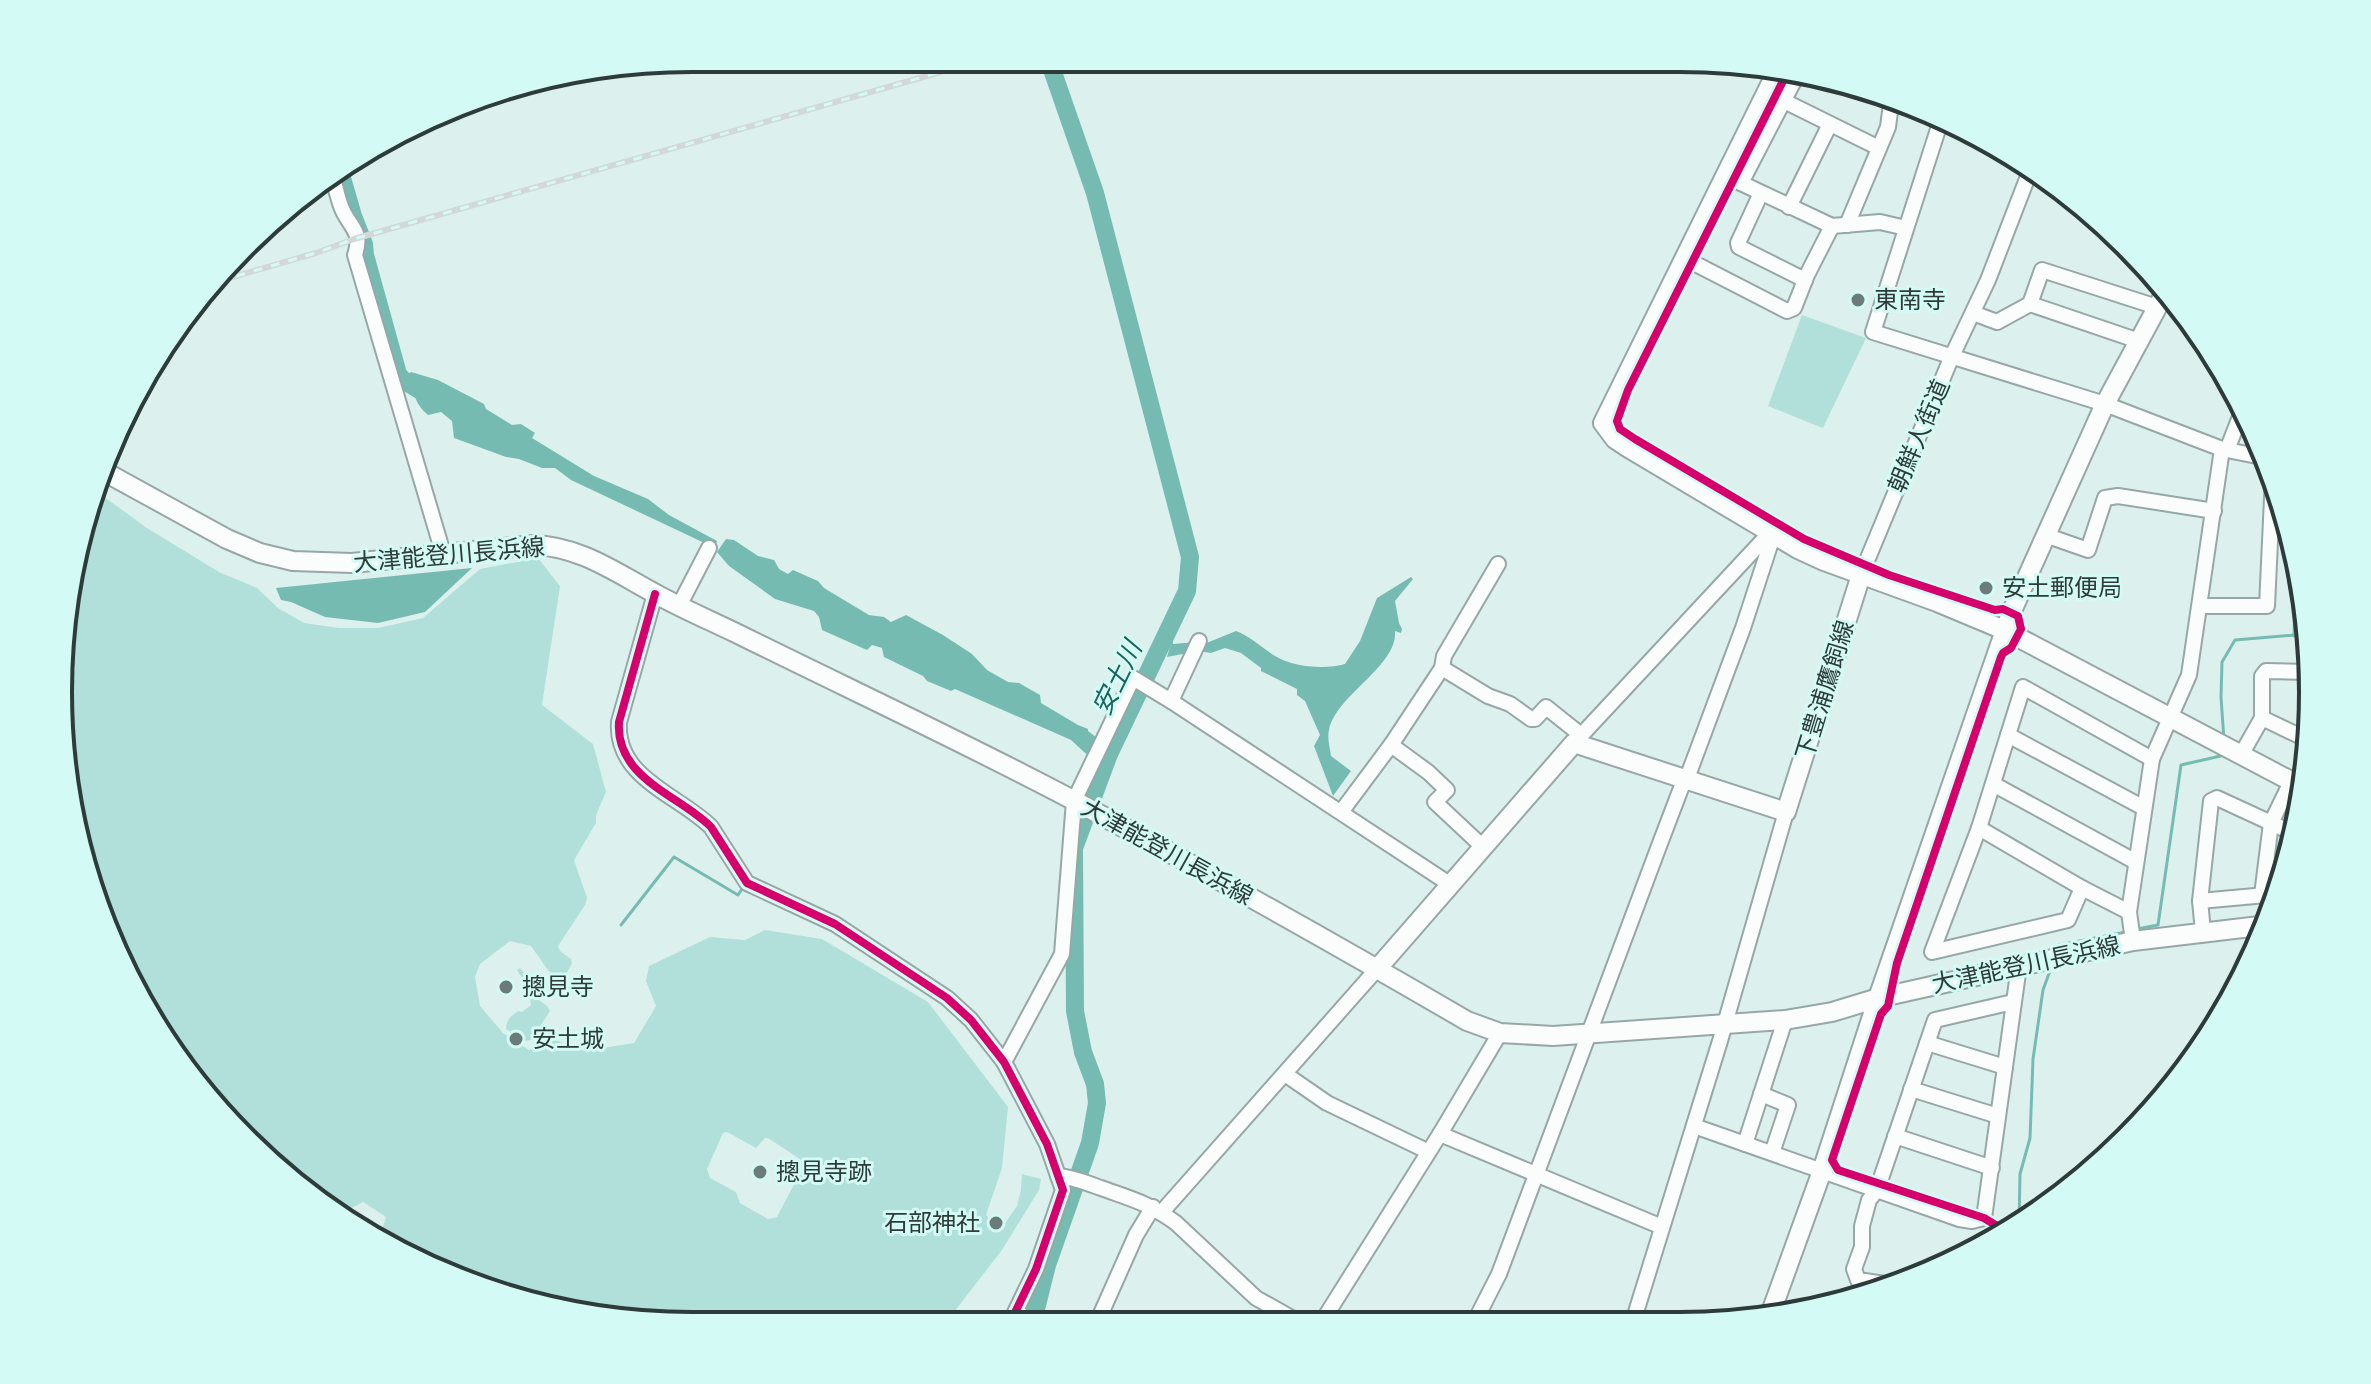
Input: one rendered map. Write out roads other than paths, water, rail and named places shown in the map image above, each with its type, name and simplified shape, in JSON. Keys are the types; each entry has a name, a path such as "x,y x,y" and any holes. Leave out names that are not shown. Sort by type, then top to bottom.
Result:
{"main road":[{"path":"1773,79 1744,140 1733,179 1684,258 1603,423 1615,439 1627,447 1798,549 2004,630 2292,783"},
{"path":"1774,1305 1822,1171 2004,630 2105,404 2160,301"},
{"name":"大津能登川長浜線","path":"111,476 227,539 276,558 310,563 342,563 533,545 561,547 591,558 655,594 1084,806 1467,1021 1500,1033 1553,1036 1785,1020 1832,1012 1878,998 2133,941 2253,926"},
{"name":"下豊浦鷹飼線","path":"1786,812 1861,575"},
{"path":"1377,969 1578,739 1686,781 1786,812"}],"street":[{"path":"1793,83 1733,179 1832,226 1880,222 1906,228"},
{"path":"1784,101 1879,148"},
{"path":"1847,225 1888,127 1890,110"},
{"path":"1789,207 1830,124"},
{"path":"1938,129 1873,332 1952,356 1988,280 2027,179"},
{"path":"335,185 344,213 354,226 359,244 355,255 443,553"},
{"path":"1761,193 1738,243 1739,247 1805,280"},
{"path":"1684,258 1787,311 1794,308 1832,226"},
{"path":"1973,313 1997,322 2030,304 2042,270 2157,298"},
{"path":"2030,304 2139,341"},
{"name":"朝鮮人街道","path":"1861,575 1952,356 2105,404 2224,449 2252,455"},
{"path":"2133,941 2129,912 2152,759 2189,675 2224,449 2237,422"},
{"path":"2045,535 2088,550 2105,498 2118,496 2214,511"},
{"path":"2201,606 2267,606 2271,511"},
{"path":"1442,668 1488,696 1510,704 1531,719 1535,719 1546,707 1578,739 1766,537 1774,533"},
{"path":"1480,1312 1499,1274 1686,781 1743,628 1774,533"},
{"path":"679,606 709,548"},
{"path":"1341,812 1391,745 1442,668 1444,656 1498,564"},
{"path":"655,594 619,722 622,746 650,783 711,827 747,883 835,924 947,998 971,1020 1004,1062 1062,1176 1063,1190 1025,1312"},
{"path":"1171,701 1196,647"},
{"path":"2241,755 2262,718 2262,676 2266,671 2299,672"},
{"path":"1004,1062 1062,954 1090,767 1133,678 1451,885"},
{"path":"2082,888 2068,920 1932,952 1979,828 2023,687 2152,759"},
{"path":"2262,718 2298,735"},
{"path":"2008,735 2144,808"},
{"path":"1391,745 1447,790 1435,802 1484,848"},
{"path":"1993,784 2136,862"},
{"path":"2270,877 2271,823 2290,795"},
{"path":"2203,931 2200,901 2211,801 2217,798 2283,829"},
{"path":"1636,1312 1725,1024 1786,812"},
{"path":"1979,828 2129,912"},
{"path":"2200,901 2265,895"},
{"path":"1694,1126 1959,1219 1972,1221 1984,1218 2019,966"},
{"path":"1102,1312 1136,1235 1377,969"},
{"path":"1869,1282 1858,1280 1854,1269 1862,1247 1862,1226 1935,1020 2013,1002"},
{"path":"1745,1144 1785,1020"},
{"path":"1328,1312 1500,1033"},
{"path":"1927,1043 2005,1067"},
{"path":"1285,1074 1327,1103 1427,1151"},
{"path":"1911,1089 1998,1116"},
{"path":"1761,1094 1788,1105 1772,1153"},
{"path":"1440,1134 1662,1227"},
{"path":"1895,1136 1992,1168"},
{"path":"1062,1176 1142,1202 1157,1210 1176,1223 1256,1298 1281,1312"}],"waterway":[{"name":"安土川","path":"1035,1312 1047,1265 1090,1143 1097,1103 1095,1084 1083,1052 1075,1011 1074,848 1109,754 1187,591 1190,557 1095,193 1053,72"},
{"path":"343,180 364,244 398,374 431,397"},
{"path":"2294,616 2294,636"},
{"path":"2224,740 2222,662 2235,640 2296,635"},
{"path":"2137,929 2158,925 2181,765 2225,755"},
{"path":"621,925 674,857 738,895 744,886"},
{"path":"2058,949 2059,945 2126,932"},
{"path":"2019,1210 2020,1174 2030,1138 2033,1059 2043,990 2051,968"}],"railway":[{"path":"231,277 354,239 941,72"}],"place":[{"name":"東南寺","path":"1858,300"},
{"name":"安土郵便局","path":"1986,588"},
{"name":"摠見寺","path":"506,987"},
{"name":"安土城","path":"516,1039"},
{"name":"摠見寺跡","path":"760,1172"},
{"name":"石部神社","path":"996,1223"}]}
